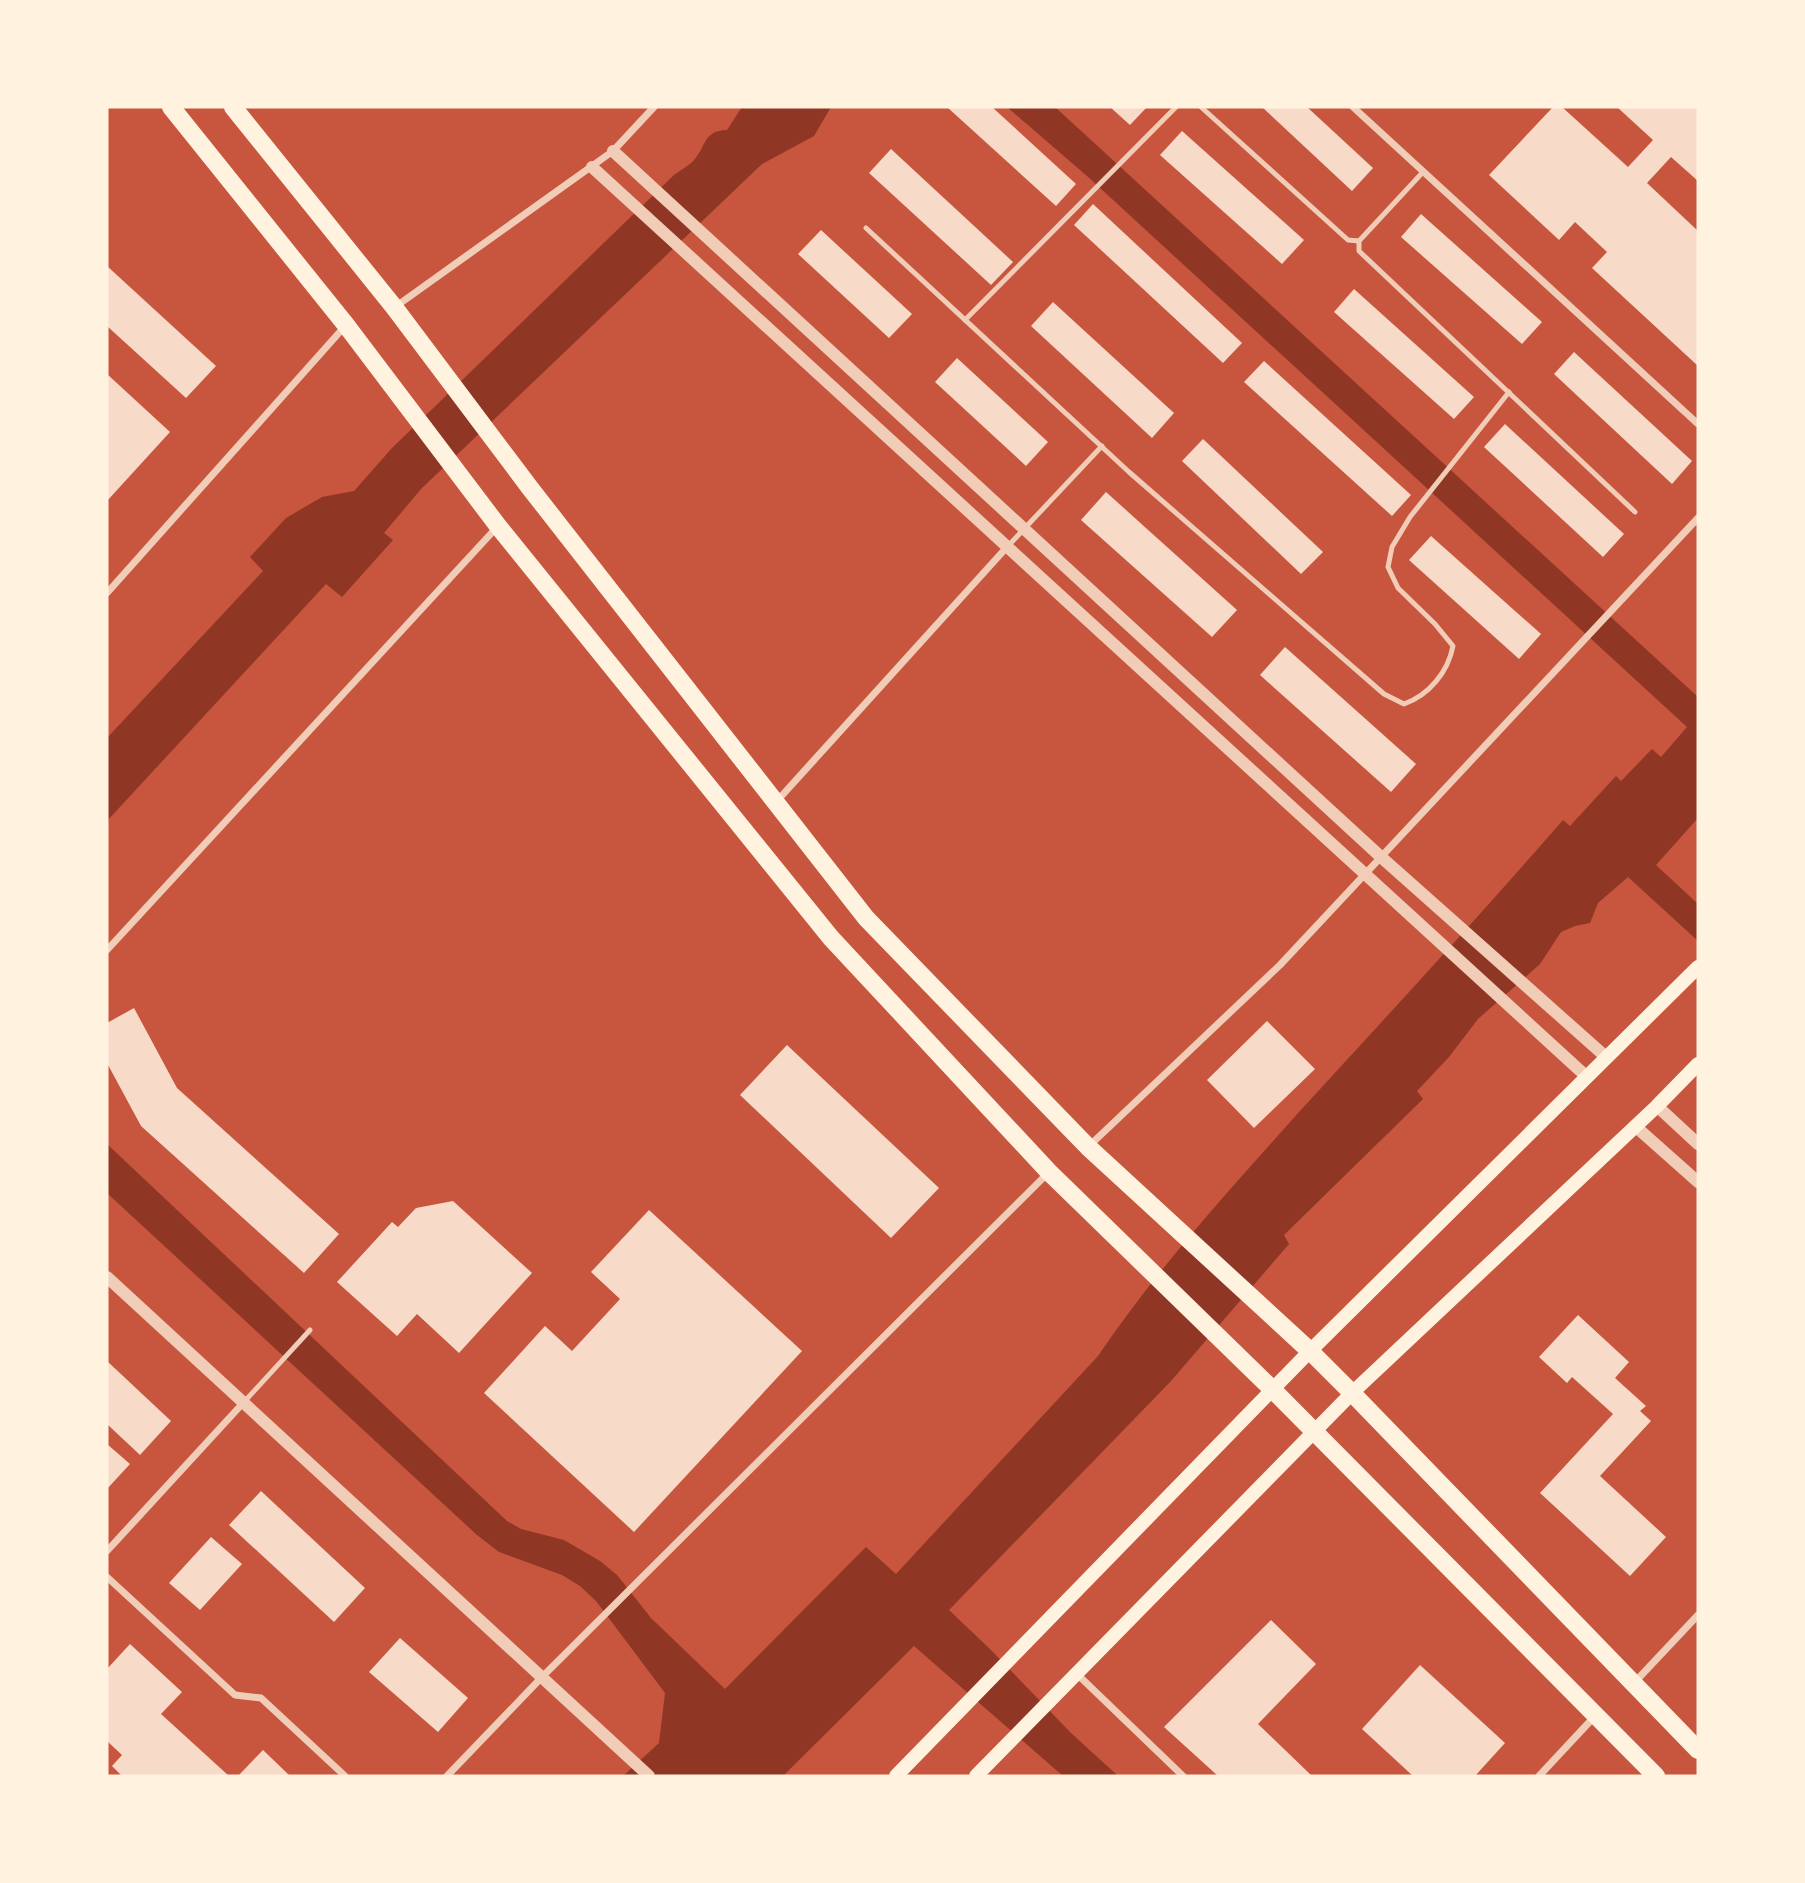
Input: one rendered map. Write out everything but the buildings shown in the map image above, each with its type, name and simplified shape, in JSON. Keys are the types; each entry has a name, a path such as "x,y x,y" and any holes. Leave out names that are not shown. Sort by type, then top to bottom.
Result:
{"main road":[{"path":"171,107 346,325 498,526 831,938 1049,1172 1272,1389 1313,1434 1656,1776"},
{"path":"233,107 394,307 530,488 866,918 1088,1147 1310,1351 1698,1750"},
{"path":"897,1776 1272,1389 1698,967"},
{"path":"976,1776 1352,1393 1636,1126 1698,1064"}],"street":[{"path":"394,307 613,151 654,107"},
{"path":"1353,107 1698,424"},
{"path":"613,151 1381,857 1606,1058"},
{"path":"592,167 1587,1077"},
{"path":"107,593 346,325"},
{"path":"1088,1147 1280,965 1698,518"},
{"path":"107,950 498,526"},
{"path":"777,802 1007,547"},
{"path":"1657,1106 1698,1144"},
{"path":"1636,1126 1698,1182"},
{"path":"447,1776 542,1677 1049,1172"},
{"path":"107,1278 649,1776"},
{"path":"107,1551 244,1402"},
{"path":"107,1577 235,1695 261,1698 345,1776"},
{"path":"1634,1684 1698,1615"},
{"path":"1077,1674 1183,1776"},
{"path":"1539,1776 1595,1715"}],"lane":[{"path":"965,320 1176,107"},
{"path":"1201,107 1348,240 1359,241"},
{"path":"1423,172 1359,241 1359,251 1635,512"},
{"path":"866,229 1102,446 1384,694 1404,704 1416,700 1438,680 1450,660 1453,646 1398,588 1388,567 1392,547 1410,517 1509,392"},
{"path":"1007,547 1102,446"},
{"path":"244,1402 310,1330"}],"shaded area":[{"path":"742,107 831,107 814,136 762,164 421,489 384,533 393,540 342,597 326,584 107,821 107,738 263,571 250,557 286,518 322,497 354,491 392,448 674,175 692,162 709,136 727,130"},
{"path":"1007,107 1055,107 1698,697 1698,818 1656,865 1698,904 1698,941 1628,877 1598,903 1590,923 1561,932 1540,964 1478,1019 1449,1057 1417,1091 1423,1099 1284,1235 1289,1244 1171,1381 949,1610 1071,1733 1118,1776 1063,1776 914,1646 783,1776 623,1776 659,1743 665,1693 596,1601 580,1586 562,1575 499,1552 477,1535 107,1193 107,1144 507,1521 521,1529 564,1540 600,1561 617,1575 651,1618 725,1689 866,1547 896,1574 1098,1356 1144,1292 1220,1200 1563,820 1570,826 1616,776 1621,781 1652,749 1661,757 1687,727 1087,176"}]}
